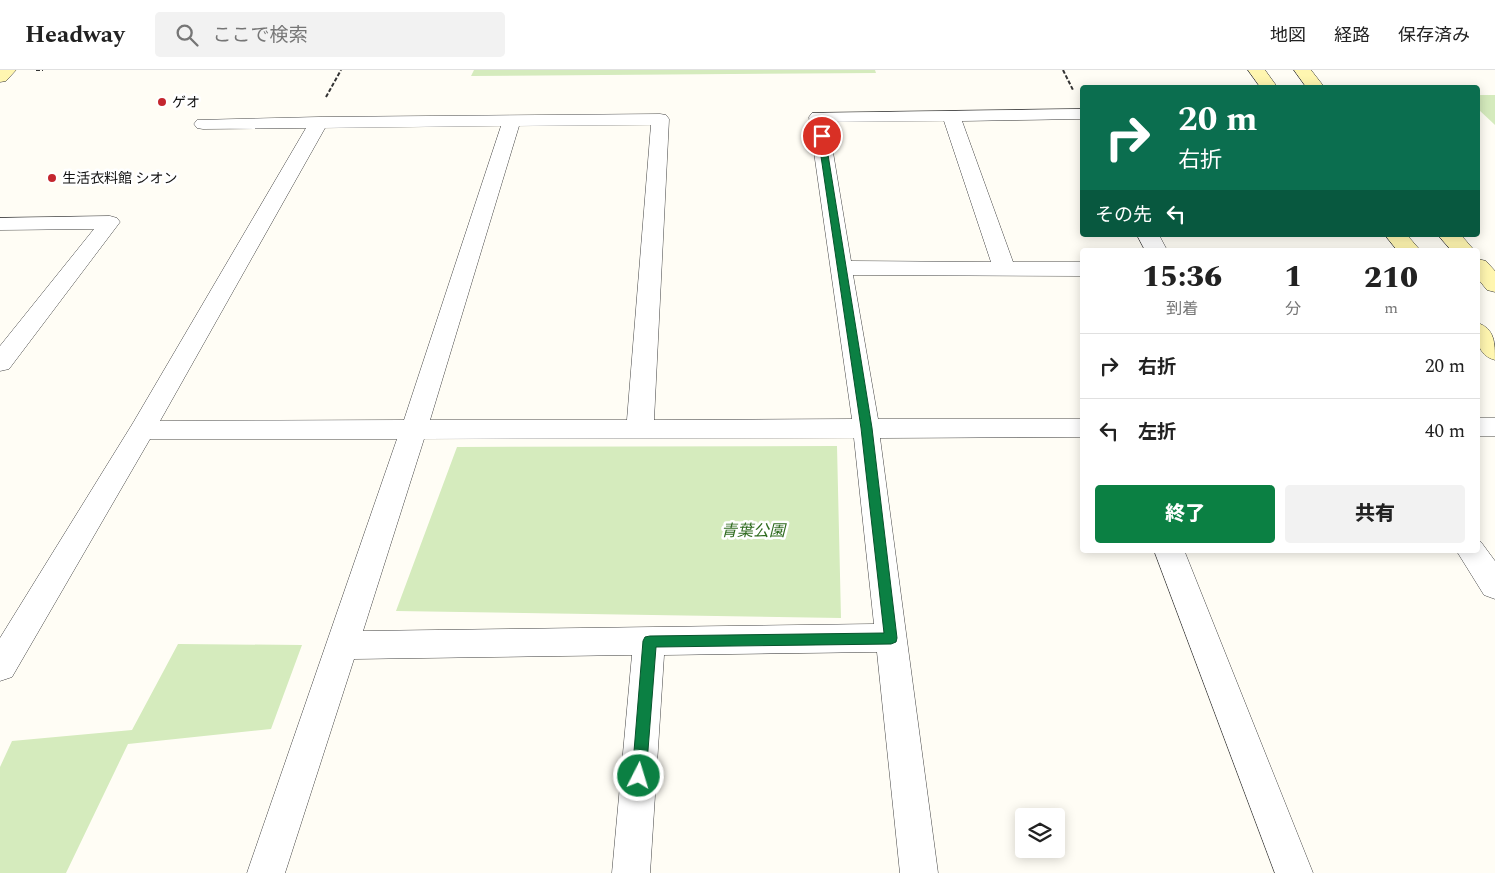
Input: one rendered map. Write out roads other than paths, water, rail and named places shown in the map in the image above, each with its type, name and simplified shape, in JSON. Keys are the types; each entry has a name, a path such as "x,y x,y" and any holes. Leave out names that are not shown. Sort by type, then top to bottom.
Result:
{"street":[{"path":"0,77 8,70"},
{"path":"1256,70 1268,85"},
{"path":"1302,70 1314,85"},
{"path":"919,873 866,428 843,268 818,117 1080,114"},
{"path":"951,116 1004,268"},
{"path":"204,124 660,119 640,428"},
{"path":"266,873 414,429 512,120"},
{"path":"0,667 142,430 319,122"},
{"path":"0,224 110,222 0,363"},
{"path":"1398,237 1406,248"},
{"path":"1451,237 1461,248"},
{"path":"843,268 1080,269"},
{"path":"1480,270 1495,286"},
{"path":"1480,333 1495,352"},
{"path":"1480,427 1495,427"},
{"path":"142,430 1080,428"},
{"path":"1170,553 1294,873"},
{"path":"1473,553 1495,586"},
{"path":"342,645 891,638"},
{"path":"631,873 650,641"}],"place":[{"name":"ゲオ","path":"162,102"},
{"name":"生活衣料館 シオン","path":"52,178"}],"park label":[{"name":"青葉公園","path":"753,531"}]}
